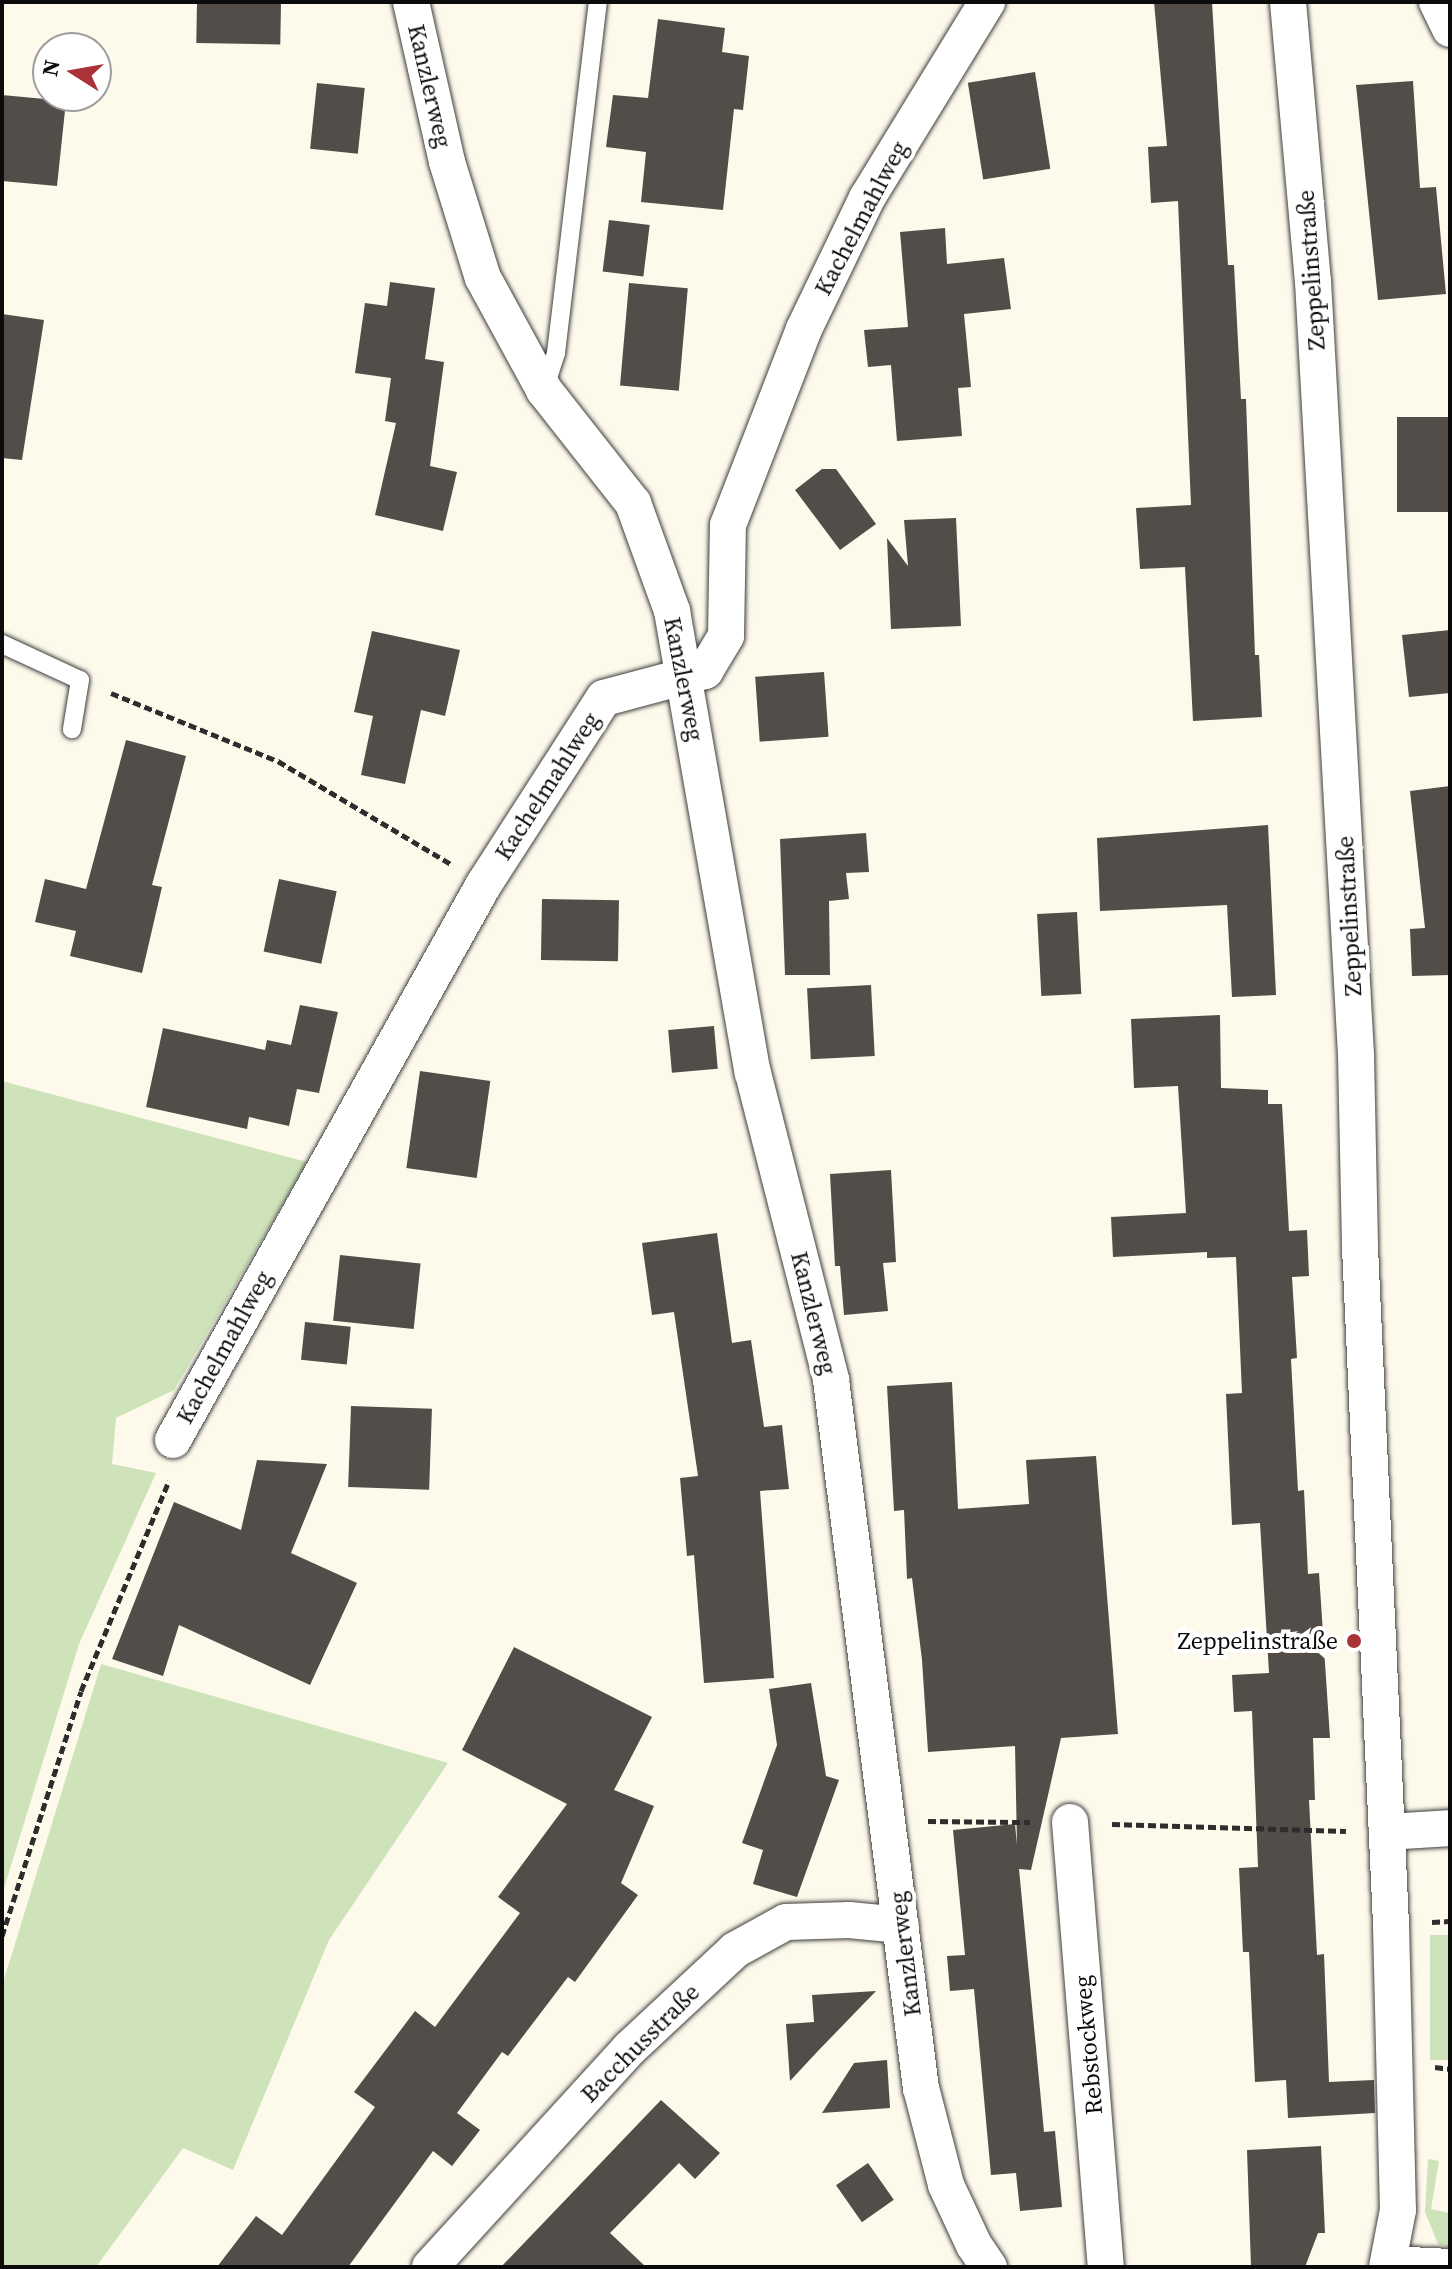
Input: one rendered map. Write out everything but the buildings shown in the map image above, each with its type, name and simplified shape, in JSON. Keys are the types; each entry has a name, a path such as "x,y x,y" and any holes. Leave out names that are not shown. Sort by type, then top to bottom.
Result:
{"street":[{"name":"Kanzlerweg","path":"411,2 447,162 483,278 544,390 633,503 672,611 753,1073 831,1380 921,2088 946,2185 974,2245 989,2267"},
{"name":"Kachelmahlweg","path":"173,1440 484,884 604,698 705,671 726,636 728,525 804,329 867,198 987,2"},
{"name":"Zeppelinstraße","path":"1288,2 1313,281 1343,791 1387,1832 1398,2210 1388,2266 1450,2267"},
{"path":"1437,2 1450,29"},
{"name":"Rebstockweg","path":"1070,1822 1106,2267"},
{"path":"1387,1832 1450,1828"},
{"name":"Bacchusstraße","path":"430,2267 629,2049 735,1950 786,1922 849,1920 901,1925"}],"lane":[{"path":"544,390 556,353 598,2"},
{"path":"2,644 80,680 72,729"}],"path":[{"path":"80,680 278,761 484,884"},
{"path":"2,1936 81,1691 170,1476 173,1440"},
{"path":"889,1821 1070,1822 1387,1832"}],"green space":[{"path":"2,1081 307,1162 174,1390 116,1418 112,1464 156,1473 79,1644 2,1895"},
{"path":"101,1664 448,1763 329,1940 233,2170 183,2148 96,2267 2,2267 2,1986"},
{"path":"1430,1935 1450,1935 1450,2060 1430,2060"},
{"path":"1428,2159 1439,2161 1431,2209 1450,2213 1450,2248 1438,2244 1425,2212"}],"place":[{"name":"Zeppelinstraße","path":"1354,1641"}]}
